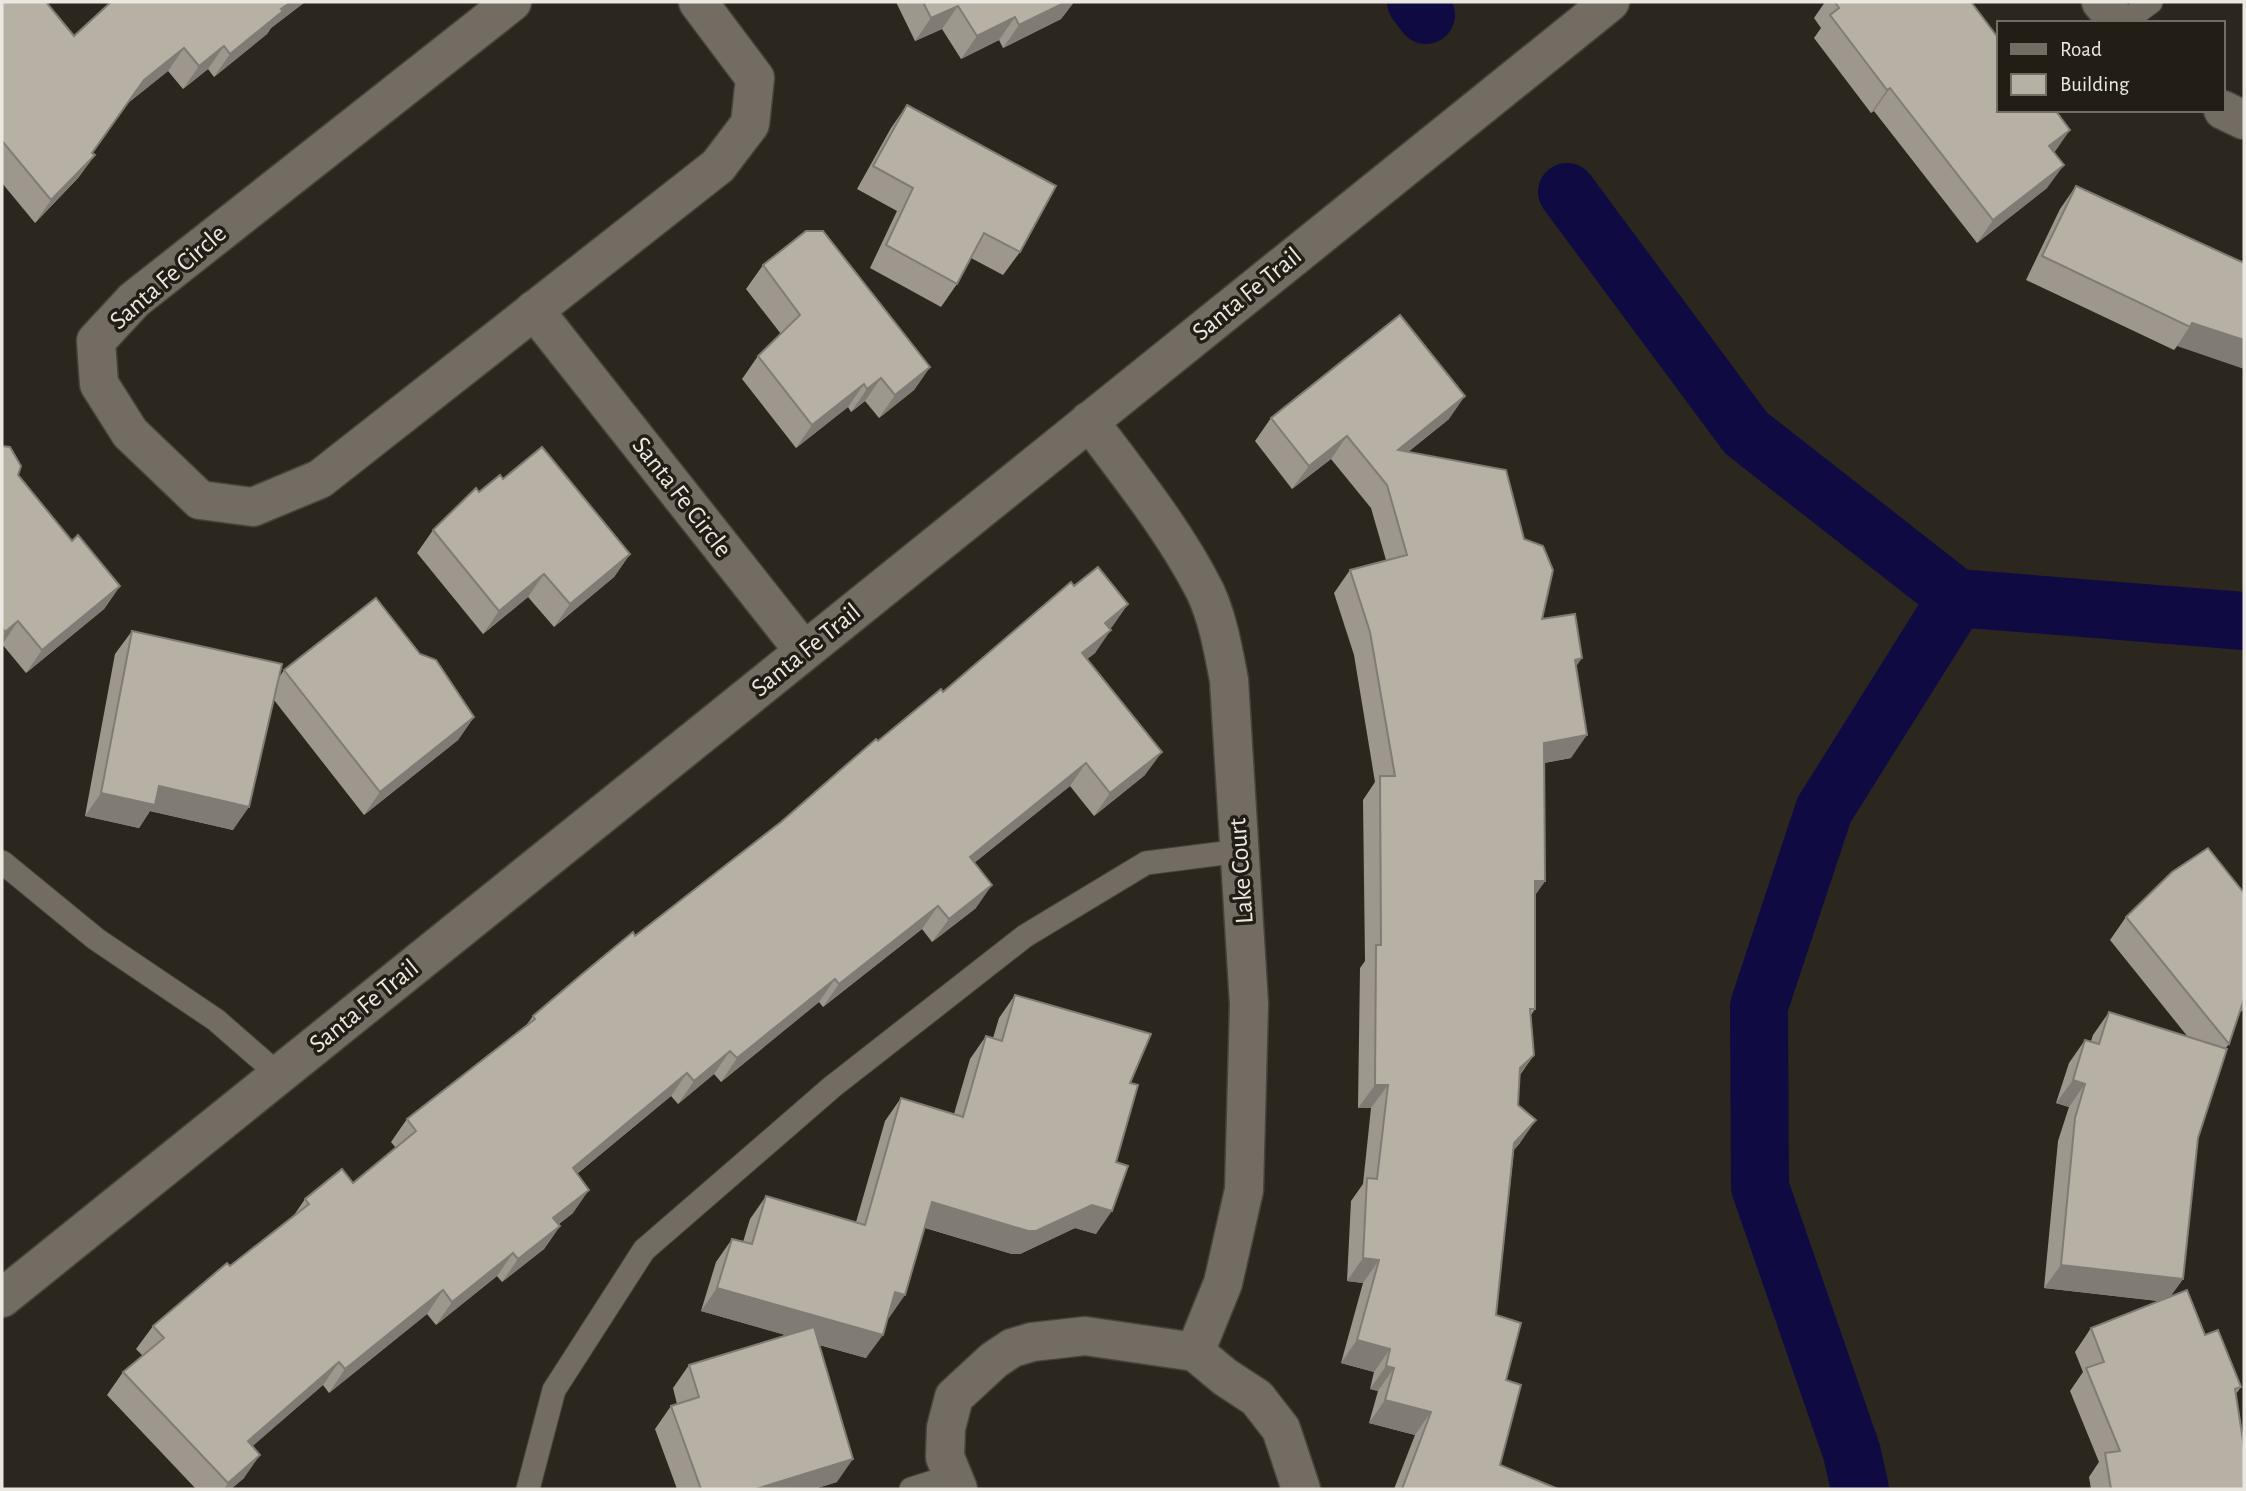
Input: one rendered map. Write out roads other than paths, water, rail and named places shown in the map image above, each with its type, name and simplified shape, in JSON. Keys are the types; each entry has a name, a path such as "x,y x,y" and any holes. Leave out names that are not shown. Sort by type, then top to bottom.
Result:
{"street":[{"name":"Santa Fe Circle","path":"512,2 134,300 96,341 99,384 130,433 200,500 253,507 320,479 718,166 750,124 755,78 698,2"},
{"path":"2101,2 2119,21"},
{"name":"Santa Fe Trail","path":"2,1298 1608,3"},
{"path":"2225,111 2244,120"},
{"name":"Santa Fe Circle","path":"534,310 804,651"},
{"name":"Lake Court","path":"1089,421 1168,528 1206,592 1221,636 1228,680 1249,1004 1244,1190 1223,1283 1195,1352"},
{"path":"955,1482 945,1457 946,1428 954,1397 994,1360 1012,1348 1032,1342 1085,1336 1195,1352 1225,1377 1257,1398 1281,1429 1301,1489"}],"lane":[{"path":"2124,21 2151,2"},
{"path":"528,1489 554,1390 644,1250 832,1087 1025,936 1146,863 1240,851"},
{"path":"2,862 96,939 216,1020 279,1075"},
{"path":"911,1489 955,1482"}],"waterway":[{"path":"1416,2 1426,15"},
{"path":"1567,192 1746,433 1957,598 2244,621"},
{"path":"1860,1489 1852,1453 1760,1187 1759,1006 1824,810 1957,598"}]}
